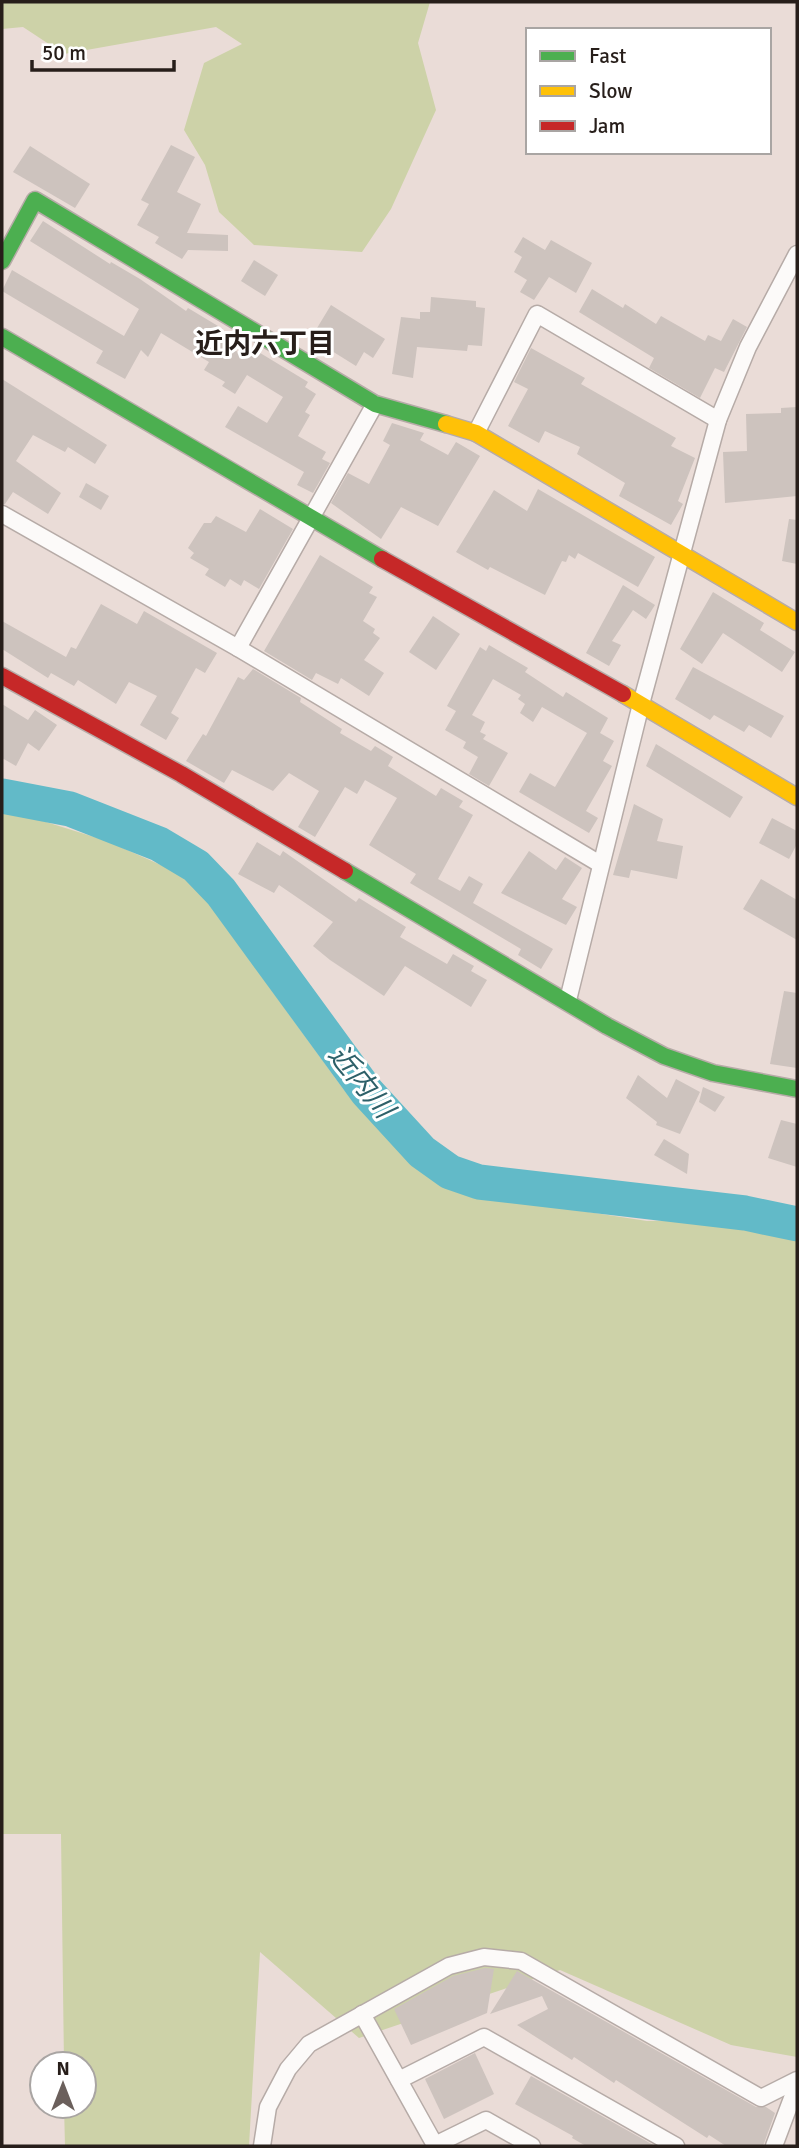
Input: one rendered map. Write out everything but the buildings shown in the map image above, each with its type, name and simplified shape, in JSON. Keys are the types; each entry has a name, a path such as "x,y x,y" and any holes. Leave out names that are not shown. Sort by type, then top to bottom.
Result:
{"street":[{"path":"2,261 35,200 374,404 476,433 797,622"},
{"path":"568,1000 641,704 718,421 748,347 797,254"},
{"path":"476,433 537,314 718,421"},
{"path":"2,337 311,519 641,704 797,797"},
{"path":"238,648 374,404"},
{"path":"2,514 238,648 600,864"},
{"path":"2,676 181,774 568,1000 607,1026 664,1056 713,1073 797,1089"},
{"path":"262,2146 268,2107 288,2069 309,2044 449,1966 484,1957 521,1961 761,2098 797,2083"},
{"path":"362,2014 435,2145 486,2120 531,2146"},
{"path":"399,2080 484,2037 653,2141 676,2146"},
{"path":"774,2146 797,2083"}],"green space":[{"path":"2,2 430,2 418,43 436,110 391,209 362,252 254,245 219,212 205,165 184,130 204,63 242,44 216,27 64,54 23,27 2,29"},
{"path":"2,805 14,812 107,841 190,878 344,1090 476,1195 647,1221 797,1218 797,2057 731,2045 560,1970 359,2038 260,1952 249,2146 65,2146 64,2120 98,2120 98,2050 64,2050 61,1834 2,1834"}],"waterway":[{"name":"近内川","path":"2,796 70,809 159,844 196,866 221,892 367,1092 422,1152 450,1172 479,1182 745,1213 797,1224"}],"traffic: fast":[{"path":"2,261 35,200 375,404 446,424"},
{"path":"2,337 382,559"},
{"path":"345,871 607,1026 664,1056 713,1073 797,1089"}],"traffic: slow":[{"path":"446,424 476,433 797,622"},
{"path":"623,694 797,797"}],"traffic: jam":[{"path":"382,559 623,694"},
{"path":"2,676 181,774 345,871"}],"district":[{"name":"近内六丁目","path":"265,343"}]}
